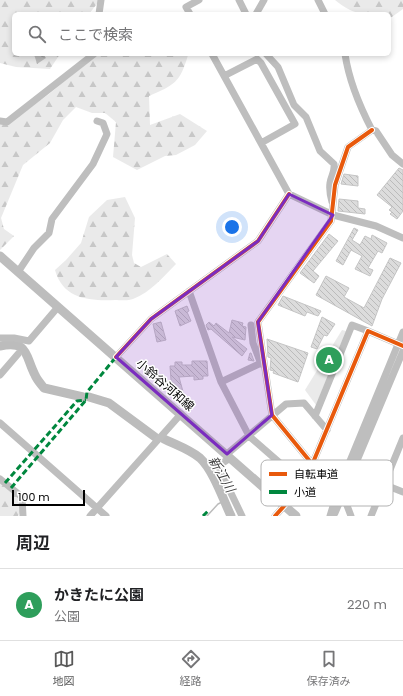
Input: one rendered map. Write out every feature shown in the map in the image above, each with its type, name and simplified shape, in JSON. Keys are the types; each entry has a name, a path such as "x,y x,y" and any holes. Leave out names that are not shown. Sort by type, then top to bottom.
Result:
{"main road":[{"name":"小鈴谷河和線","path":"0,256 261,485"},
{"name":"小鈴谷河和線","path":"285,506 296,516"}],"street":[{"path":"99,12 101,0"},
{"path":"189,12 186,7 199,0"},
{"path":"239,0 245,12"},
{"path":"257,12 264,0"},
{"path":"318,0 325,12"},
{"path":"0,121 7,122 91,56"},
{"path":"213,56 289,194 333,213 376,226 403,238"},
{"path":"268,56 278,67 294,105 306,117 320,151 334,164 334,171 330,181 329,191 333,213"},
{"path":"345,56 351,81 361,109 372,130 376,131 392,155 403,164"},
{"path":"224,76 257,59 261,63 295,124 261,143"},
{"path":"18,272 34,248 49,233 52,219 93,164 107,134 103,123 97,121"},
{"path":"309,460 272,415 263,366 258,322 326,228 333,213 335,185 348,147 372,130"},
{"path":"116,358 151,319 258,241 289,194"},
{"path":"189,291 221,382 249,436 276,460"},
{"path":"0,338 14,338 29,341 58,307"},
{"path":"315,416 352,325 400,345"},
{"path":"251,326 252,343 263,366"},
{"path":"315,460 368,331"},
{"path":"353,460 400,345 403,332"},
{"path":"358,460 403,351"},
{"path":"0,375 18,354"},
{"path":"221,382 263,366"},
{"path":"242,516 218,466 272,415 286,404 304,403 327,430"},
{"path":"93,513 181,414"},
{"path":"0,423 93,513 106,516"},
{"path":"393,468 400,455 403,438"},
{"path":"0,479 22,497 23,516"},
{"path":"393,488 403,492"},
{"path":"275,516 283,506"},
{"path":"330,516 334,506"},
{"path":"333,516 336,506"},
{"path":"346,506 351,516"},
{"path":"371,516 375,506"}],"highlighted area":[{"path":"289,194 333,215 258,322 272,415 227,454 116,357 151,319 258,241"}],"green space":[{"path":"0,0 100,0 91,12 12,12 12,56 59,56 50,69 16,67 0,63"},
{"path":"335,0 403,0 403,9 391,18 391,12 355,12"},
{"path":"96,56 188,56 182,72 175,82 165,89 149,96 150,125 180,114 207,131 195,145 176,155 165,156 137,170 113,157 116,122 105,113 92,113 76,107 63,120 50,143 23,165 1,218 4,229 14,236 0,250 0,124 9,123 49,94"},
{"path":"125,197 135,218 132,255 134,263 141,267 167,254 176,264 151,288 131,300 96,300 78,296 64,287 55,270 81,243 89,217 107,200"},
{"path":"342,330 346,331 316,405 305,390"},
{"path":"0,483 19,498 20,513 18,516 0,516"}],"water":[{"path":"35,56 44,56 46,58 37,64"}],"building":[{"path":"399,168 403,170 403,211 397,219 390,214 392,212 389,210 392,207 377,195"},
{"path":"344,174 358,176 358,186 341,184"},
{"path":"339,199 358,201 358,208 365,209 365,214 338,211"},
{"path":"354,228 358,230 352,240 360,245 365,236 371,239 372,235 387,243 382,253 378,251 368,268 373,270 370,276 355,269 362,256 351,250 343,265 336,261"},
{"path":"329,234 338,241 313,271 319,276 314,283 300,273"},
{"path":"390,258 401,263 382,299 372,326 316,295 326,276 349,288 344,297 364,308"},
{"path":"283,296 321,311 318,316 307,312 305,316 278,305"},
{"path":"187,306 189,311 187,312 191,321 180,326 175,311"},
{"path":"322,317 335,324 327,336 324,335 317,349 311,347"},
{"path":"232,320 243,323 242,326 246,327 245,340 232,337 247,349 242,356 211,329 208,330 206,325 209,322 214,326 216,323 229,333"},
{"path":"161,322 166,340 157,342 153,324"},
{"path":"267,339 308,353 298,382 273,373 274,371 270,370 271,358 268,357"},
{"path":"251,353 254,361 248,360"},
{"path":"192,361 207,361 208,376 203,376 203,379 194,380 194,376 179,377 185,399 177,401 171,380 170,366 175,366 175,362 182,362 182,365 192,365"}],"waterway":[{"name":"新江川","path":"0,346 16,345 25,351 36,377 44,388 83,397"},
{"name":"新江川","path":"89,397 109,403 155,437"},
{"name":"新江川","path":"164,439 191,452 205,463 231,516"},
{"path":"207,516 218,504 224,501"}],"marked path":[{"path":"11,488 86,400 87,392 116,357"},
{"path":"5,483 77,401 86,400"},
{"path":"203,516 208,511"}],"cycle path":[{"path":"309,460 272,415 258,322 331,221 335,185 348,147 372,130"},
{"path":"116,357 151,319 258,241 289,194"},
{"path":"314,460 368,331 403,346"},
{"path":"275,516 284,506"}],"place":[{"name":"かきたに公園","path":"329,360"}]}
